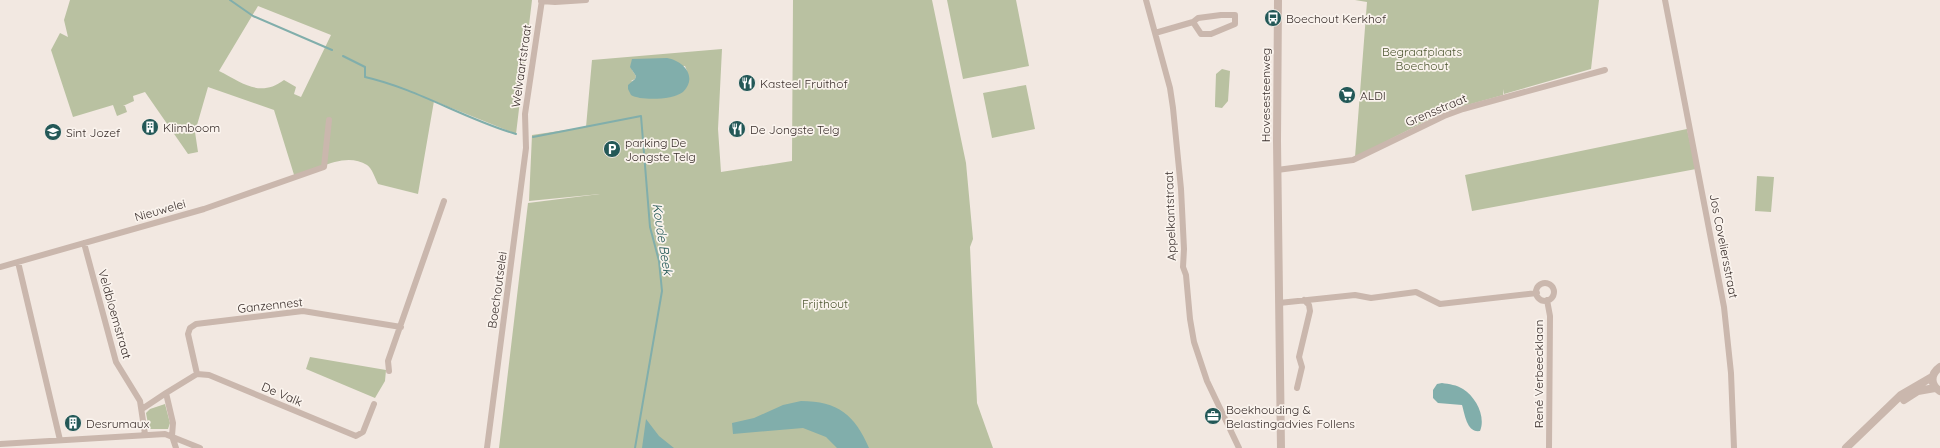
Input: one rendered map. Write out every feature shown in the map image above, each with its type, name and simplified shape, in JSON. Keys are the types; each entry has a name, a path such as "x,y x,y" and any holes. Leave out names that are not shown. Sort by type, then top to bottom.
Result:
{"street":[{"path":"541,1 555,2 586,0"},
{"name":"Appelkantstraat","path":"1146,0 1170,88 1177,136 1184,249 1183,268 1186,276 1190,319 1194,342 1207,381 1239,448"},
{"name":"Hovesesteenweg","path":"1278,0 1277,170 1282,448"},
{"name":"Jos Coveliersstraat","path":"1665,0 1724,308 1731,373 1734,448"},
{"name":"Welvaartstraat","path":"526,136 526,114 541,1"},
{"path":"1155,33 1193,22 1198,18 1235,15 1235,24 1211,34 1201,34 1193,22"},
{"name":"Grensstraat","path":"1277,170 1353,160 1457,111 1605,70"},
{"name":"Nieuwelei","path":"0,267 204,209 324,167 329,120"},
{"name":"Boechoutselei","path":"487,448 516,228 526,148 526,136"},
{"path":"389,371 388,362 444,201"},
{"name":"Veldbloemstraat","path":"84,243 116,362 140,401 145,434"},
{"path":"18,262 56,440 54,448"},
{"path":"1545,283 1551,285 1554,290 1553,295 1547,300 1540,299 1537,293 1538,287 1545,283"},
{"path":"1280,303 1355,295 1371,298 1416,292 1440,304 1537,293"},
{"path":"1297,388 1302,367 1300,357 1310,311 1309,305 1304,300"},
{"name":"René Verbeecklaan","path":"1547,300 1550,316 1550,448"},
{"name":"Ganzennest","path":"197,374 188,334 190,328 196,324 303,311 401,327"},
{"path":"1846,448 1901,395 1932,377 1936,370 1940,367"},
{"path":"142,409 197,374"},
{"name":"De Valk","path":"197,374 209,375 356,436 364,432 374,404"},
{"path":"1891,406 1918,391 1938,390 1932,377"},
{"path":"166,393 173,423 172,436 176,448"},
{"path":"0,444 145,434 165,434 200,448"}],"green space":[{"path":"70,0 532,0 516,134 434,101 418,194 378,184 369,166 358,161 349,160 330,163 295,178 274,110 208,87 195,132 198,152 188,154 145,92 133,96 134,101 123,106 125,106 127,112 117,116 113,105 73,117 51,50 60,33 68,37 64,20","holes":["258,6 331,35 301,97 294,94 296,87 284,80 267,88 259,88 244,84 219,71"]},
{"name":"Frijthout","path":"793,0 932,0 966,163 973,239 970,247 977,403 993,448 499,448 528,203 600,194 529,201 532,135 586,127 592,60 722,49 718,129 721,172 792,161","holes":["685,66 687,71 686,88 677,95 631,81 635,79 636,76 632,70"]},
{"path":"947,0 1016,0 1029,66 963,79"},
{"name":"Begraafplaats Boechout","path":"1355,0 1599,0 1591,69 1504,94 1504,89 1503,95 1446,111 1355,157 1367,2"},
{"path":"1222,69 1230,71 1228,101 1222,108 1215,107 1215,103 1216,74"},
{"path":"1026,85 1035,129 992,138 983,93"},
{"path":"1687,129 1696,169 1472,211 1465,175"},
{"path":"1757,176 1774,177 1771,212 1755,211"},
{"path":"310,357 386,370 385,381 375,398 306,369"},
{"path":"165,404 170,423 168,429 149,429 146,413 150,409"}],"water":[{"path":"667,58 679,62 687,70 689,81 683,92 672,97 657,99 642,98 631,95 628,85 635,79 636,76 630,67 632,59"},
{"path":"1442,383 1461,388 1476,402 1482,420 1480,431 1476,431 1469,426 1462,405 1438,403 1433,398 1433,390 1437,384"},
{"path":"801,401 825,404 844,412 858,427 869,448 837,448 826,437 803,428 733,434 732,423 754,418 783,405"},
{"path":"646,419 659,436 674,448 642,448"}],"waterway":[{"name":"Koude Beek","path":"230,0 253,16 332,50"},
{"name":"Koude Beek","path":"343,56 365,67 365,77 404,89 497,128 516,134"},
{"name":"Koude Beek","path":"533,137 641,116 650,227 659,261 662,291 635,448"}],"place":[{"name":"Boechout Kerkhof","path":"1273,18"},
{"name":"Kasteel Fruithof","path":"747,83"},
{"name":"ALDI","path":"1347,95"},
{"name":"Klimboom","path":"150,127"},
{"name":"De Jongste Telg","path":"737,129"},
{"name":"Sint Jozef","path":"53,132"},
{"name":"parking De Jongste Telg","path":"612,149"},
{"name":"Boekhouding & Belastingadvies Follens","path":"1213,416"},
{"name":"Desrumaux","path":"73,423"}]}
